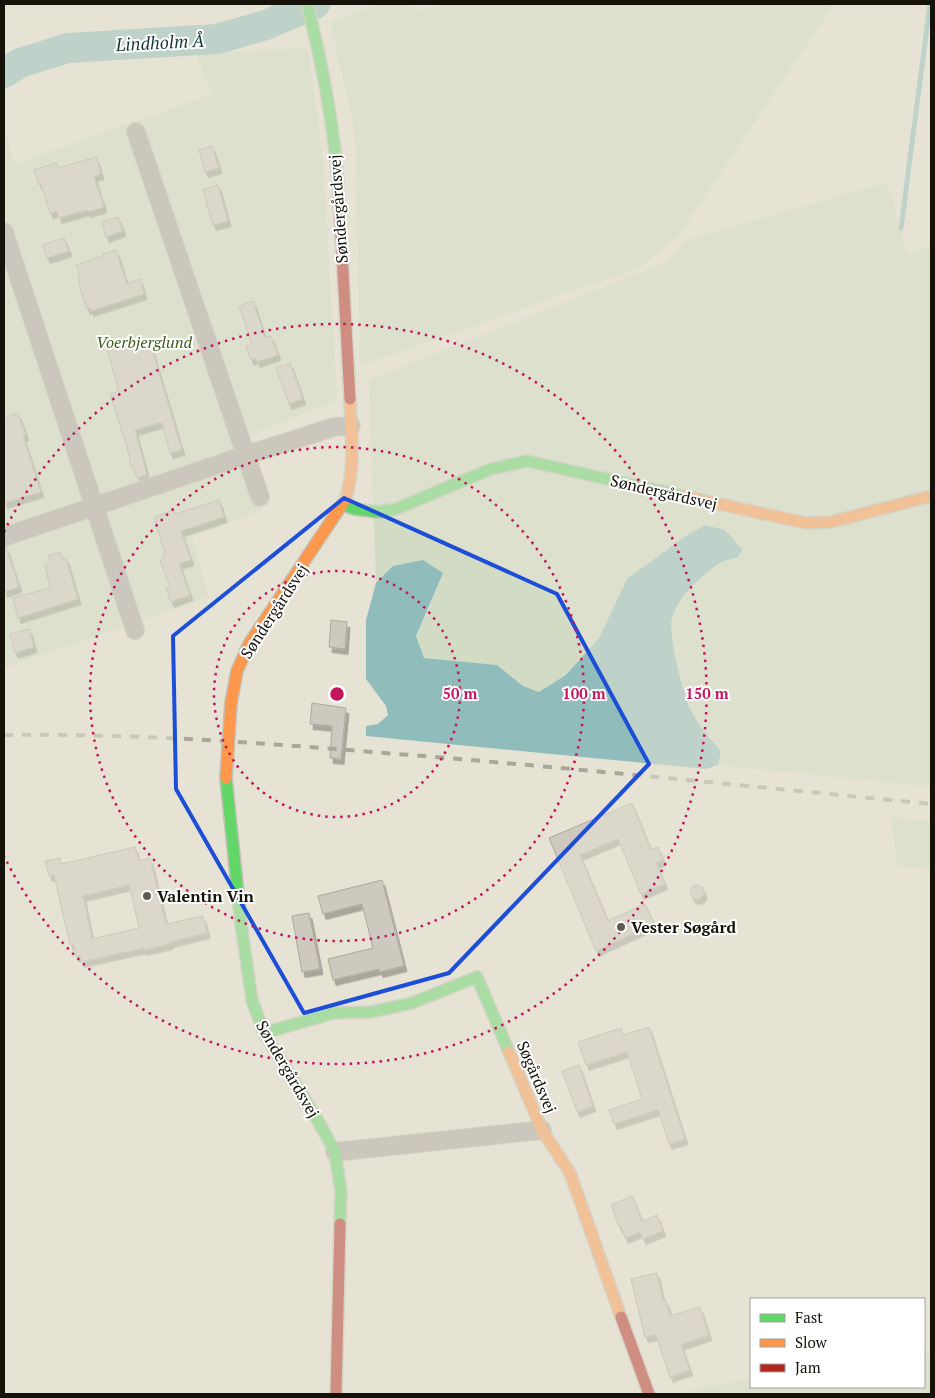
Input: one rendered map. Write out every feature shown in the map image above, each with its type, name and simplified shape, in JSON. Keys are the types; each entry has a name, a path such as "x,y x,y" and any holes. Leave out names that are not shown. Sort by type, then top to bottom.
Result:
{"street":[{"name":"Søndergårdsvej","path":"307,4 316,35 326,85 340,219 352,470 349,491 343,505 249,644 237,671 231,703 226,778 241,924 252,1000 264,1033 335,1152 341,1192 336,1394"},
{"path":"136,132 260,497"},
{"path":"4,232 135,630"},
{"path":"4,537 246,455 334,427 351,426"},
{"name":"Søndergårdsvej","path":"343,505 379,512 396,509 491,469 527,461 806,523 830,522 931,496"},
{"name":"Søgårdsvej","path":"264,1033 334,1013 371,1012 412,1004 477,977 542,1130 570,1173 649,1394"},
{"path":"335,1152 542,1130"}],"highlighted area":[{"path":"344,498 557,594 649,764 449,973 304,1013 176,789 173,636"}],"green space":[{"path":"378,4 410,4 423,11 438,4 834,4 677,238 638,268 360,366 355,133 330,22"},
{"name":"Voerbjerglund","path":"308,48 323,160 337,400 251,434 262,510 192,537 209,597 4,668 4,131 15,164 212,94 196,53"},
{"path":"887,182 907,254 931,247 931,787 718,765 721,751 700,725 687,700 676,663 671,626 677,607 692,586 717,565 737,558 743,551 725,530 705,525 627,579 599,638 566,675 539,692 523,686 497,665 424,658 416,637 443,573 393,566 376,583 369,380 667,262 685,241"},
{"path":"891,817 931,821 931,870 897,866"},
{"path":"931,1355 931,1394 675,1394 750,1378 750,1388 925,1388 925,1357"}],"water":[{"path":"705,525 725,530 743,550 737,558 717,565 692,586 677,607 671,626 676,663 687,700 700,725 721,751 718,765 706,769 366,736 366,726 378,724 388,715 386,706 366,679 366,620 376,583 393,566 423,560 443,573 416,636 424,658 497,665 523,686 539,692 566,675 599,638 627,579 686,536"}],"building":[{"path":"212,146 219,168 205,172 199,150"},
{"path":"96,157 101,174 94,176 104,207 59,218 57,211 50,213 41,184 39,185 34,170 56,163 58,168"},
{"path":"218,185 228,221 213,225 203,190"},
{"path":"118,217 123,231 106,237 102,222"},
{"path":"64,238 69,251 47,258 42,245"},
{"path":"116,250 127,284 140,279 144,294 91,311 90,308 87,309 82,295 78,277 80,276 76,265"},
{"path":"253,301 265,337 271,336 278,355 257,362 256,358 251,360 246,346 252,344 239,306"},
{"path":"140,342 141,346 150,343 182,450 170,453 162,423 135,430 147,475 137,478 131,466 110,394 119,391 107,349 120,345 121,348"},
{"path":"290,363 303,399 289,404 276,368"},
{"path":"18,413 26,435 23,436 41,492 4,503 4,418"},
{"path":"219,500 224,517 181,531 191,560 179,564 190,595 171,602 166,588 170,587 160,560 164,558 162,555 165,554 154,517 174,510 175,514"},
{"path":"6,547 19,587 4,592 4,548"},
{"path":"60,552 62,559 66,558 78,599 18,618 13,598 50,588 45,565 51,563 48,556"},
{"path":"331,620 347,622 345,649 329,647"},
{"path":"29,629 34,647 15,653 10,634"},
{"path":"312,703 346,708 341,759 330,758 332,726 310,724"},
{"path":"632,803 651,850 658,847 663,860 656,863 665,884 641,894 618,839 580,855 608,921 645,904 654,924 596,951 549,838"},
{"path":"135,847 139,861 150,858 166,924 203,916 207,933 144,950 144,948 81,962 80,956 76,957 74,945 70,945 54,875 49,876 45,861 60,858 61,864","holes":["129,885 139,928 92,939 83,896"]},
{"path":"382,880 404,966 380,972 379,969 333,980 328,959 373,948 362,904 323,914 318,896"},
{"path":"694,885 700,885 704,892 700,899 694,899 690,895 690,889"},
{"path":"309,913 320,969 302,972 292,916"},
{"path":"649,1027 685,1139 669,1144 658,1110 614,1124 609,1110 642,1099 627,1052 586,1065 578,1042 621,1028 623,1035"},
{"path":"579,1065 593,1106 577,1112 562,1071"},
{"path":"632,1196 642,1221 657,1215 663,1231 643,1239 640,1232 625,1238 611,1205"},
{"path":"657,1273 663,1301 666,1300 670,1316 700,1307 709,1335 681,1345 690,1370 670,1377 656,1335 645,1337 631,1279"}],"waterway":[{"name":"Lindholm Å","path":"4,73 20,63 68,48 217,39 266,25 315,4"},
{"path":"901,228 930,4"}],"railway":[{"path":"4,735 157,738 309,747 540,766 931,804"}],"traffic: fast":[{"path":"307,4 326,92 338,182"},
{"path":"343,505 355,509 379,512 396,509 491,469 527,461 683,496"},
{"path":"226,778 241,924 252,1000 264,1033 335,1152 341,1192 340,1224"},
{"path":"264,1033 334,1013 371,1012 412,1003 477,977 509,1052"}],"traffic: slow":[{"path":"231,703 237,671 249,644 345,500 352,463 350,399"},
{"path":"683,496 806,523 831,522 931,496"},
{"path":"226,778 231,703"},
{"path":"509,1052 542,1130 570,1173 621,1317"}],"traffic: jam":[{"path":"338,182 350,399"},
{"path":"336,1394 340,1224"},
{"path":"621,1317 649,1394"}],"place":[{"name":"Valentin Vin","path":"147,896"},
{"name":"Vester Søgård","path":"621,927"}]}
